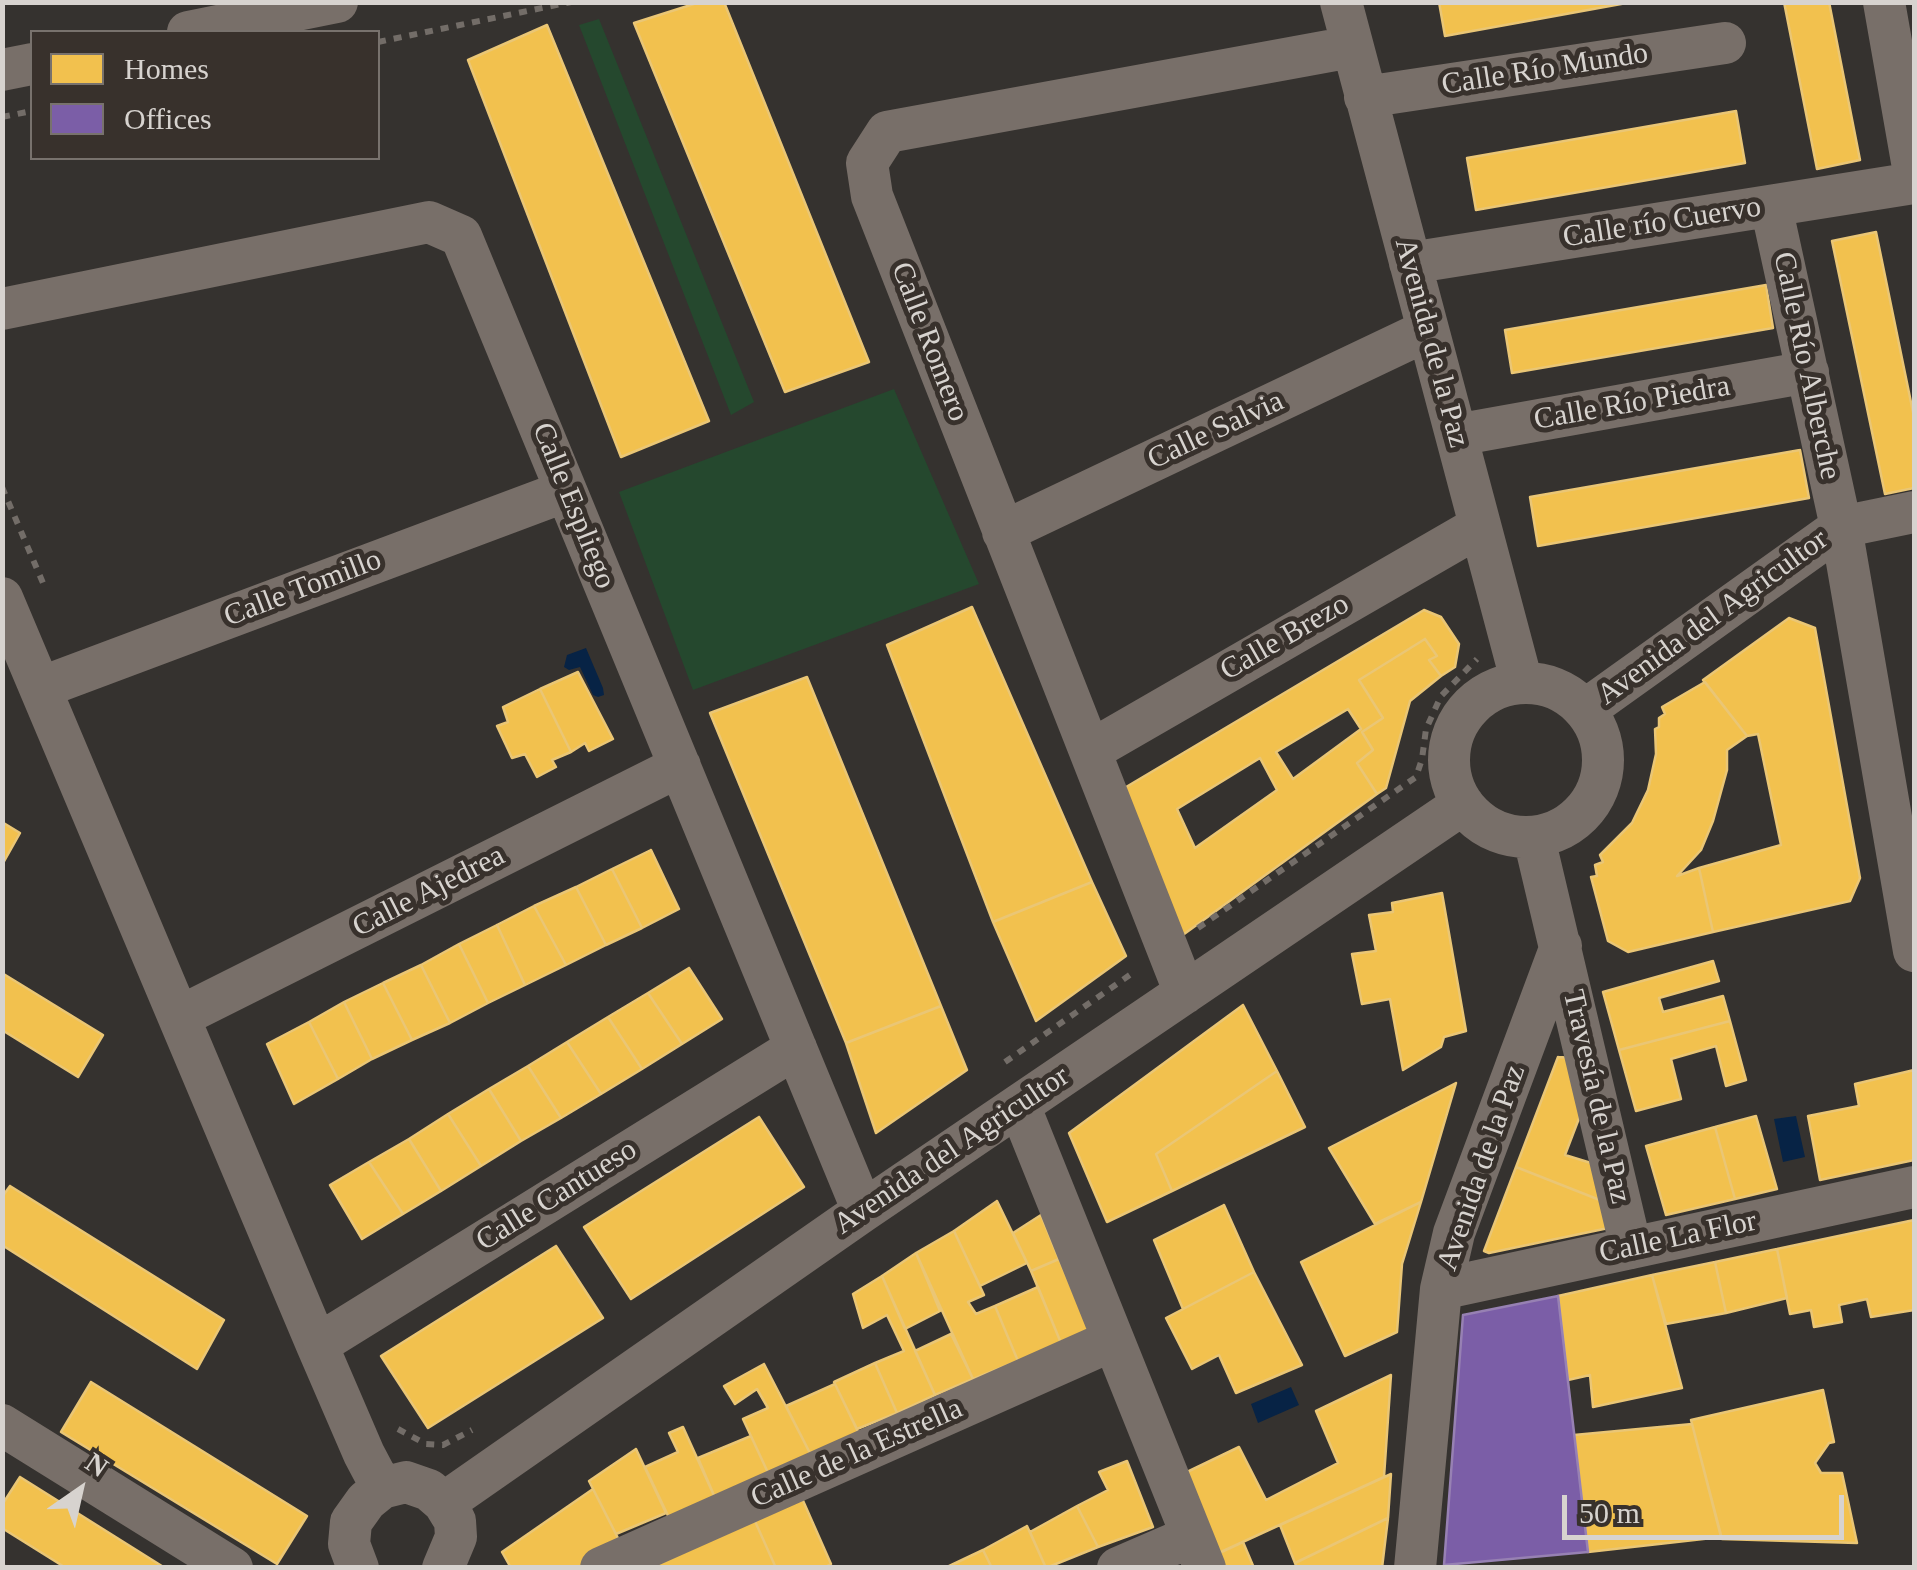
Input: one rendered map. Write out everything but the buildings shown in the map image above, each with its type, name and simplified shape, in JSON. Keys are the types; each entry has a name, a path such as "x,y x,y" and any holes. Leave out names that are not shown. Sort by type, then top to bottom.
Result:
{"street":[{"path":"198,30 336,2"},
{"name":"Avenida de la Paz","path":"1340,2 1522,683"},
{"path":"1884,2 1914,173"},
{"name":"Calle Río Mundo","path":"1365,98 1725,44"},
{"name":"Calle Romero","path":"1185,993 872,196 867,163 888,132 1352,46"},
{"path":"2,70 30,64"},
{"name":"Calle río Cuervo","path":"1410,264 1914,183"},
{"name":"Calle Río Alberche","path":"1771,206 1841,527 1914,951"},
{"name":"Calle Espliego","path":"2,309 429,222 461,236 864,1211"},
{"name":"Calle Salvia","path":"1004,532 1428,330"},
{"name":"Calle Río Piedra","path":"1456,436 1808,372"},
{"name":"Calle Tomillo","path":"40,688 566,490"},
{"path":"1841,527 1914,512"},
{"name":"Calle Brezo","path":"1090,751 1480,526"},
{"name":"Avenida del Agricultor","path":"1585,710 1841,527"},
{"path":"2,598 364,1454 382,1488"},
{"path":"1522,683 1546,686 1567,695 1585,710 1598,731 1604,754 1598,789 1578,819 1557,832 1534,838 1514,837 1476,819 1452,783 1449,760 1452,737 1462,716 1479,699 1499,688 1522,683"},
{"name":"Calle Ajedrea","path":"179,1018 680,766"},
{"name":"Avenida del Agricultor","path":"444,1504 864,1211 1463,804"},
{"path":"1534,838 1562,946"},
{"name":"Avenida de la Paz","path":"1415,1568 1441,1289 1454,1233 1562,946"},
{"name":"Travesía de la Paz","path":"1562,946 1630,1248"},
{"name":"Calle Cantueso","path":"318,1344 796,1048"},
{"path":"1019,1106 1199,1552 1118,1568"},
{"name":"Calle La Flor","path":"1441,1289 1914,1187"},
{"name":"Calle de la Estrella","path":"601,1568 1114,1340"},
{"path":"2,1425 232,1568"},
{"path":"358,1568 349,1544 352,1522 366,1501 382,1488 406,1482 429,1490 454,1521 456,1537 443,1568"}],"path":[{"path":"380,42 571,2"},
{"path":"2,117 30,111"}],"green space":[{"path":"599,19 754,402 731,415 579,25"},
{"path":"894,389 979,584 693,690 619,492"}],"water":[{"path":"586,648 603,688 604,695 598,697 593,695 580,667 564,667 567,655"},
{"path":"1796,1116 1805,1157 1783,1162 1774,1119"},
{"path":"1291,1387 1299,1405 1258,1423 1251,1404"}]}
